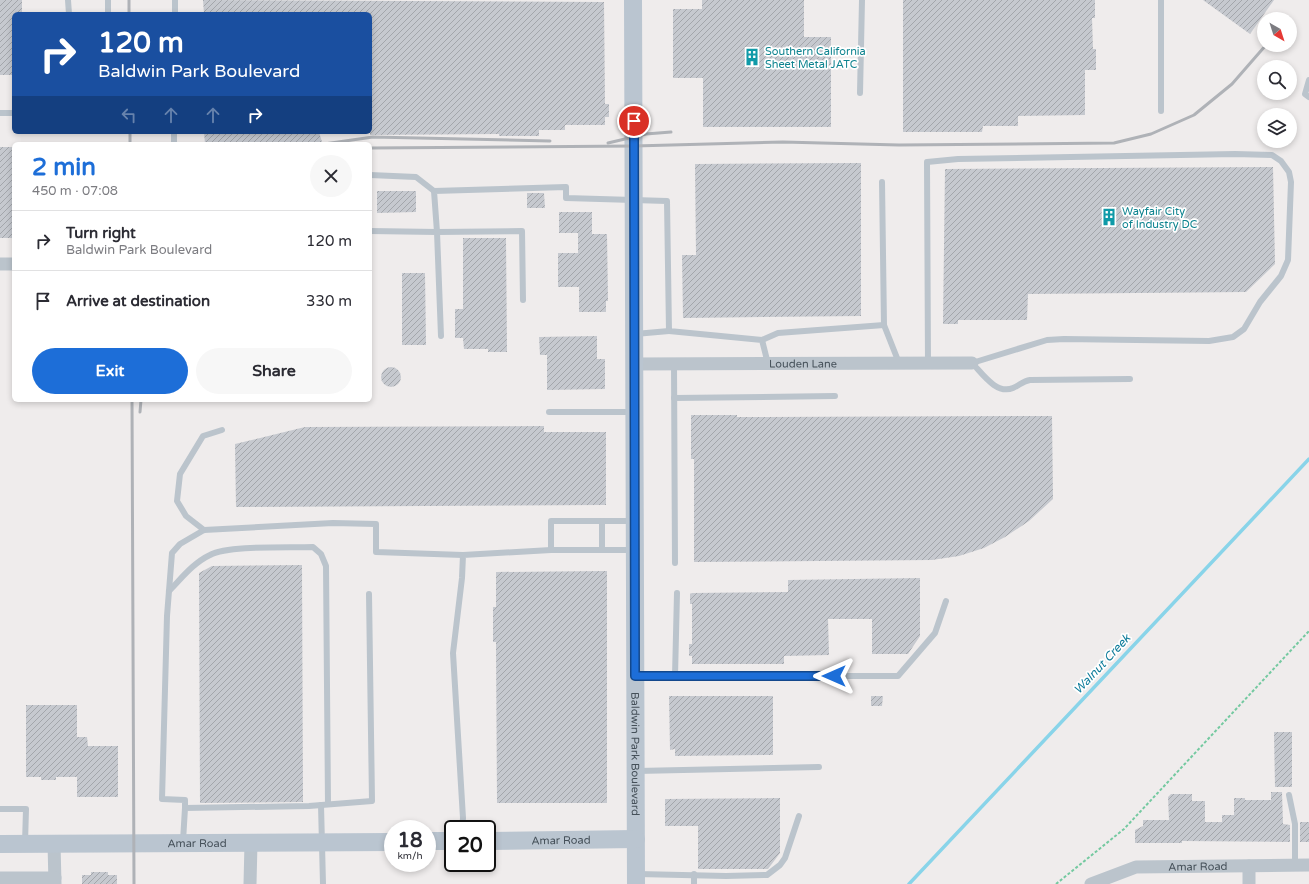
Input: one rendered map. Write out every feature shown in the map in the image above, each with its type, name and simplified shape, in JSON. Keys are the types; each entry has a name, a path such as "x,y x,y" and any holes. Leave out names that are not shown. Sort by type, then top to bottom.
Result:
{"main road":[{"name":"Baldwin Park Boulevard","path":"633,0 636,879"},
{"name":"Amar Road","path":"496,841 636,839"},
{"name":"Amar Road","path":"0,844 384,842"}],"street":[{"path":"0,264 12,264"},
{"name":"Louden Lane","path":"634,364 972,363"},
{"path":"0,878 55,881 54,843"},
{"path":"250,843 250,884"},
{"name":"Amar Road","path":"1091,884 1136,867 1309,865"},
{"path":"1249,866 1249,884"}],"lane":[{"path":"68,0 69,12"},
{"path":"108,0 108,12"},
{"path":"175,0 175,12"},
{"path":"860,93 862,0"},
{"path":"1161,3 1161,111"},
{"path":"1309,80 1305,94 1309,97"},
{"path":"0,113 12,113"},
{"path":"928,363 927,162 958,159 1262,154 1277,158 1285,166 1291,182 1288,260 1281,276 1260,302 1247,325 1239,334 1228,339 1210,341 1047,340 972,363 990,381 1002,389 1012,388 1022,382 1030,380 1130,380"},
{"path":"372,175 416,177 434,191 566,187 566,198 667,201 669,331"},
{"path":"882,182 884,325 899,363"},
{"path":"434,191 441,336"},
{"path":"372,231 522,231 523,300"},
{"path":"634,334 669,331 762,340 778,333 884,325"},
{"path":"762,340 768,364"},
{"path":"674,364 675,563"},
{"path":"674,398 835,396"},
{"path":"549,412 634,412"},
{"path":"204,530 186,516 177,501 180,474 203,436 222,430"},
{"path":"551,550 551,521 634,521"},
{"path":"602,521 602,550"},
{"path":"183,843 185,800 162,799 169,592 172,553 180,544 204,530 333,523 376,524 376,552 463,555 551,550 635,550"},
{"path":"169,592 193,566 210,555 224,550 313,547 321,554 326,566 325,805 321,842 322,884"},
{"path":"463,555 462,578 453,653 463,820"},
{"path":"185,808 325,805 372,801 369,594"},
{"path":"675,676 677,594"},
{"path":"635,676 898,676 935,633 946,601"},
{"path":"635,771 819,767"},
{"path":"1289,795 1295,824 1295,866"},
{"path":"0,809 26,809 25,843"},
{"path":"636,879 694,874 726,876 767,875 780,865 785,858 799,816"},
{"path":"694,874 694,884"}],"path":[{"path":"1056,884 1124,829 1309,631"}],"building":[{"path":"0,0 22,0 22,12 12,12 12,75 0,75"},
{"path":"203,0 604,2 605,104 609,104 609,117 605,117 605,125 565,125 565,130 539,130 539,136 499,136 499,134 370,135 372,134 372,12 204,12"},
{"name":"Southern California Sheet Metal JATC","path":"702,0 804,0 804,37 831,37 831,127 703,127 703,78 673,78 673,9 702,9"},
{"path":"903,0 1095,0 1095,18 1092,18 1093,49 1096,49 1096,70 1085,70 1085,115 1018,116 1018,126 983,126 982,132 903,132"},
{"path":"1203,0 1274,0 1266,12 1257,12 1257,24 1250,34"},
{"path":"204,134 320,134 322,142 205,142"},
{"path":"0,147 12,147 12,238 0,238"},
{"path":"861,163 861,316 683,318 682,255 696,255 695,164"},
{"name":"Wayfair City of Industry DC","path":"1273,167 1275,264 1246,292 1028,294 1027,320 958,320 958,324 943,324 945,169"},
{"path":"377,191 416,191 416,212 377,213"},
{"path":"527,193 544,193 545,208 527,208"},
{"path":"559,212 592,212 592,234 607,234 608,301 606,301 606,312 579,312 579,287 558,287 558,253 578,253 578,233 559,233"},
{"path":"463,238 506,238 507,352 488,352 488,349 464,349 463,338 455,338 455,309 463,309"},
{"path":"402,273 425,273 426,345 402,345"},
{"path":"597,336 597,359 605,359 605,389 547,390 547,355 540,355 539,337"},
{"path":"391,367 398,370 401,377 398,384 391,387 384,384 381,377 384,370"},
{"path":"691,415 737,415 737,417 1052,416 1053,499 1029,521 1005,537 984,548 959,556 932,560 694,562 694,459 691,459"},
{"path":"544,426 544,432 606,432 606,505 236,507 235,444 305,427"},
{"path":"302,565 303,802 200,803 199,573 212,566"},
{"path":"607,571 607,803 497,803 496,642 493,642 493,607 496,607 496,572"},
{"path":"920,578 920,636 908,654 872,654 872,619 828,619 829,655 784,656 784,664 692,664 692,656 689,656 689,644 692,644 692,604 690,604 690,594 692,593 788,592 788,580"},
{"path":"669,696 773,696 773,755 675,756 675,749 670,750"},
{"path":"871,696 883,696 882,706 871,706"},
{"path":"26,705 77,705 77,737 87,737 88,746 118,746 118,797 77,797 77,777 56,777 56,780 41,780 41,777 26,777"},
{"path":"1274,732 1292,732 1292,787 1275,787"},
{"path":"1271,792 1282,792 1283,824 1290,825 1290,842 1182,841 1182,843 1135,843 1135,830 1143,826 1143,820 1169,820 1168,797 1171,794 1192,794 1192,801 1205,801 1205,822 1222,822 1222,815 1234,815 1234,798 1245,798 1245,800 1271,800"},
{"path":"780,798 780,853 768,869 698,869 698,826 665,826 665,799"},
{"path":"1300,822 1309,822 1309,842 1300,842"},
{"path":"91,872 108,872 108,875 117,875 117,884 82,884 82,875 91,875"}],"waterway":[{"name":"Walnut Creek","path":"909,884 1309,459"}],"railway":[{"path":"129,0 129,12"},
{"path":"372,148 634,146 783,142 899,145 1114,143 1151,134 1194,115 1232,84 1260,52"},
{"path":"608,143 646,134 671,132"},
{"path":"130,134 130,142"},
{"path":"338,142 373,137 550,141"},
{"path":"132,402 134,884"},
{"path":"140,412 141,402"}],"place":[{"name":"Southern California Sheet Metal JATC","path":"752,57"},
{"name":"Wayfair City of Industry DC","path":"1109,217"}],"route":[{"path":"634,121 635,676 834,676"}]}
